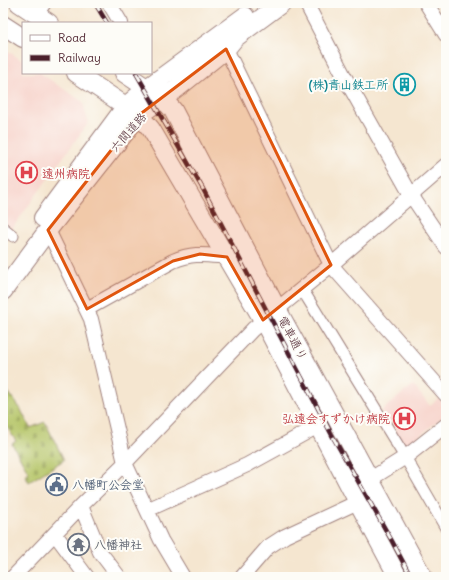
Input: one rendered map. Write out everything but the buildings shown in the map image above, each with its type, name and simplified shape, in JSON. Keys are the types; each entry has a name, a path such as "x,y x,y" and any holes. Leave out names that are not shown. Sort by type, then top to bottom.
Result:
{"street":[{"path":"19,3 43,13"},
{"name":"六間道路","path":"3,291 48,230 147,88 262,3"},
{"name":"六間道路","path":"3,271 133,110 163,99 226,48 235,38 282,3"},
{"path":"306,3 344,76 411,195 446,247"},
{"path":"426,3 446,34"},
{"path":"113,5 121,22"},
{"path":"3,24 22,37"},
{"path":"226,48 331,265 446,395"},
{"name":"電車通り","path":"78,74 133,110 151,129 227,257 270,315 369,480 423,577"},
{"name":"電車通り","path":"126,74 163,99 173,110 270,315 318,426 398,577"},
{"path":"13,577 253,329 331,265 446,165"},
{"path":"3,228 13,236"},
{"path":"48,230 91,319 124,463 161,540 183,577"},
{"path":"87,309 173,261 186,256 200,254 227,257"},
{"path":"302,289 405,457 446,528"},
{"path":"369,480 405,457 446,425"},
{"path":"147,510 241,468 318,426"},
{"path":"242,577 268,547 285,536 358,502"},
{"path":"81,506 100,552 119,577"},
{"path":"55,534 87,577"}],"highlighted area":[{"path":"226,49 331,265 263,320 227,257 200,254 173,261 87,309 48,230 139,115"}],"shaded area":[{"name":"遠州病院","path":"3,48 22,60 22,74 41,74 83,102 88,123 11,230 3,224"},
{"path":"413,385 430,406 439,398 446,407 446,414 406,447 394,432 396,429 381,411"}],"green space":[{"path":"3,385 20,408 30,428 45,422 64,460 29,482 25,476 29,473 12,444 16,441 7,427 3,429"}],"railway":[{"path":"95,3 106,22"},
{"path":"137,74 203,189 334,439 411,577"}],"place":[{"name":"(株)青山鉄工所","path":"404,84"},
{"name":"遠州病院","path":"27,173"},
{"name":"弘遠会すずかけ病院","path":"405,418"},
{"name":"八幡町公会堂","path":"57,484"},
{"name":"八幡神社","path":"79,544"}]}
